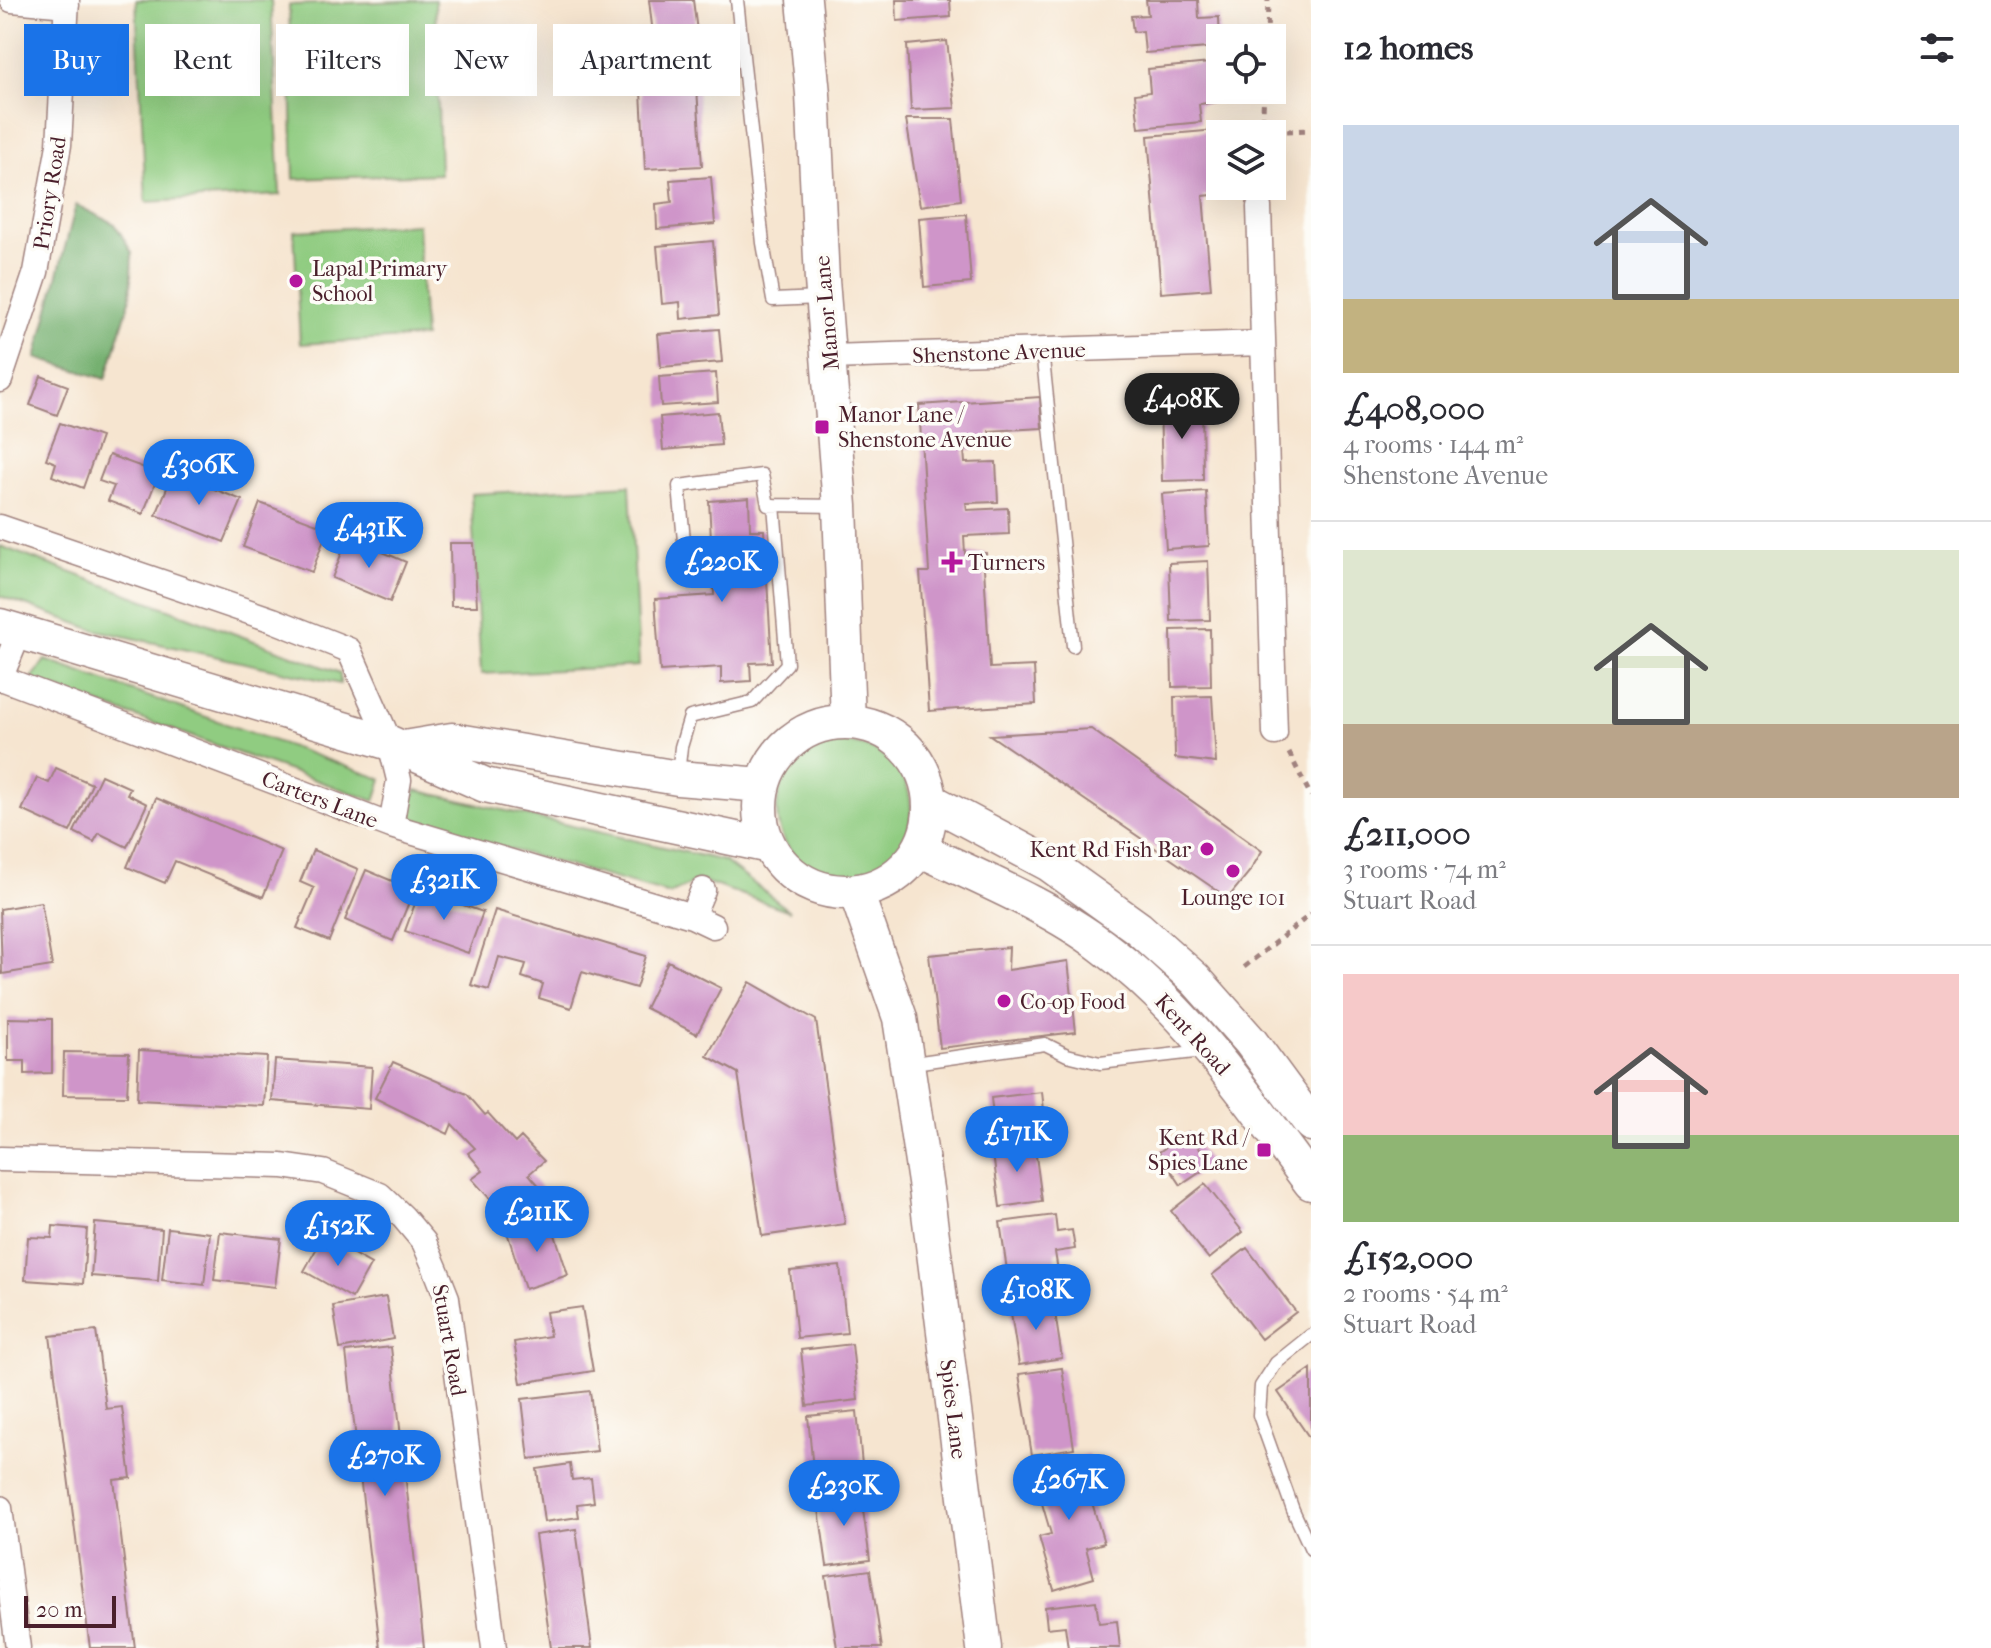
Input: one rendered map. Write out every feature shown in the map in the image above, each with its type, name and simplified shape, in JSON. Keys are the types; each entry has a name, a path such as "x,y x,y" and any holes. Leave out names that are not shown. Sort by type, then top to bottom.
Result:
{"main road":[{"name":"Manor Lane","path":"804,0 840,506 848,722"},
{"path":"10,630 397,746 485,785 769,846"},
{"path":"848,722 875,728 906,747 922,772 931,801 928,825 919,849 906,867 886,882 856,892 828,891 804,883 784,867 769,846 760,818 762,785 775,758 794,738 819,726 848,722"},
{"path":"397,746 452,740 678,778 762,785"},
{"name":"Kent Road","path":"931,801 1049,864 1138,928 1195,979 1241,1031 1311,1124"},
{"name":"Kent Road","path":"919,849 1025,900 1101,945 1171,1004 1311,1183"},
{"name":"Spies Lane","path":"856,892 900,1018 926,1189 984,1648"}],"street":[{"path":"12,0 67,3"},
{"name":"Priory Road","path":"0,380 36,272 57,159 67,3"},
{"path":"1259,207 1275,733"},
{"name":"Shenstone Avenue","path":"830,357 1263,343"},
{"path":"0,527 273,620 349,650 397,746 399,780 391,826"},
{"path":"0,679 10,630"},
{"name":"Carters Lane","path":"0,679 391,826 703,921 703,890"},
{"name":"Stuart Road","path":"0,1159 296,1168 323,1172 380,1195 403,1217 424,1242 447,1298 494,1648"},
{"path":"0,1508 18,1648"}],"lane":[{"path":"737,0 763,243 773,300 823,297"},
{"path":"1042,350 1073,646"},
{"path":"687,574 679,486 762,475 768,505 840,506"},
{"path":"678,778 681,747 690,717 752,702 787,664 774,505"},
{"path":"907,1064 1045,1044 1067,1055 1100,1063 1210,1050"},
{"path":"1311,1335 1276,1363 1261,1386 1259,1415 1293,1510 1311,1549"}],"path":[{"path":"1267,24 1268,0"},
{"path":"1286,132 1311,130"},
{"path":"1275,733 1293,759 1311,796"},
{"path":"1244,967 1311,914"}],"green space":[{"path":"136,0 271,0 280,195 146,202"},
{"path":"435,0 436,24 425,24 425,96 438,96 440,174 294,179 292,96 409,96 409,24 290,24 289,5"},
{"path":"76,205 115,224 132,253 130,300 106,379 36,358"},
{"path":"418,224 424,337 300,344 294,231"},
{"path":"630,485 639,666 481,674 471,494"},
{"path":"0,546 340,673 340,684 92,629 0,596"},
{"path":"45,660 382,779 375,801 31,680"},
{"path":"844,743 870,748 891,763 906,784 911,810 906,836 891,857 870,872 844,877 818,872 797,857 782,836 777,810 782,784 797,763 818,748"},
{"path":"416,790 724,861 790,911 699,880 670,894 404,820"}],"building":[{"path":"649,0 693,0 696,24 652,24"},
{"path":"896,0 950,0 951,17 897,21"},
{"path":"1146,0 1198,0 1199,18 1219,17 1219,24 1206,24 1206,48 1145,53 1143,31 1133,32 1131,16 1148,15"},
{"path":"947,41 955,108 911,110 907,45"},
{"path":"1206,63 1206,103 1199,104 1201,122 1139,128 1135,94 1150,92 1148,69"},
{"path":"641,96 698,96 702,166 645,169"},
{"path":"906,119 953,119 961,200 920,206"},
{"path":"1206,131 1206,196 1203,196 1211,289 1161,293 1148,136"},
{"path":"711,177 715,224 657,229 656,204 672,202 670,180"},
{"path":"966,214 971,283 924,287 919,218"},
{"path":"713,241 719,315 681,319 680,302 662,304 657,246"},
{"path":"719,329 722,362 661,367 658,334"},
{"path":"716,373 718,402 661,406 659,377"},
{"path":"41,376 68,386 57,415 30,405"},
{"path":"1040,397 1042,428 989,431 989,448 964,450 965,463 996,462 998,502 966,503 967,510 1008,508 1009,534 964,536 965,554 986,553 987,568 984,568 990,668 1034,666 1036,704 929,711 920,572 929,572 919,405"},
{"path":"1202,402 1203,480 1162,481 1160,403"},
{"path":"718,412 721,445 663,450 660,417"},
{"path":"60,423 101,437 83,488 52,476 56,463 46,459"},
{"path":"109,455 159,473 143,514 108,501 114,486 99,481"},
{"path":"173,473 242,500 224,542 156,515"},
{"path":"1206,491 1209,546 1166,549 1162,494"},
{"path":"749,498 750,530 764,530 772,662 750,663 751,681 721,683 721,667 660,671 655,599 714,595 709,501"},
{"path":"260,503 328,528 312,572 243,547"},
{"path":"348,537 406,562 390,602 332,578"},
{"path":"450,543 474,543 477,606 451,606"},
{"path":"1208,561 1210,620 1171,621 1169,563"},
{"path":"1210,629 1211,686 1172,687 1171,630"},
{"path":"1212,696 1216,763 1175,758 1174,697"},
{"path":"1091,729 1262,851 1228,898 990,735"},
{"path":"56,768 92,784 70,832 22,810 37,778 49,783"},
{"path":"101,775 130,788 127,794 147,804 127,847 99,833 94,842 74,832"},
{"path":"156,798 282,851 263,897 175,861 165,883 127,867"},
{"path":"313,850 358,869 329,941 297,928 314,888 300,882"},
{"path":"366,870 414,890 393,941 345,920"},
{"path":"420,890 483,912 468,953 405,931"},
{"path":"41,902 52,966 2,974 0,909"},
{"path":"495,910 646,956 636,988 582,972 571,1008 539,998 543,984 522,977 526,964 499,957 489,990 471,985"},
{"name":"Co-op Food","path":"1009,947 1008,970 1068,961 1076,1032 940,1048 929,955"},
{"path":"668,961 721,988 697,1034 645,1008"},
{"path":"750,982 816,1020 845,1224 762,1236 738,1073 707,1056"},
{"path":"8,1018 52,1019 52,1073 25,1074 25,1061 8,1061"},
{"path":"139,1050 267,1057 264,1106 137,1100"},
{"path":"64,1052 129,1053 127,1096 63,1095"},
{"path":"275,1060 372,1067 369,1109 272,1101"},
{"path":"393,1062 467,1094 515,1143 521,1137 544,1161 529,1174 547,1195 521,1209 504,1191 492,1201 472,1179 483,1171 468,1153 475,1148 452,1124 448,1134 375,1098"},
{"path":"1042,1092 1046,1128 984,1135 982,1118 993,1116 991,1098"},
{"path":"1188,1132 1211,1165 1181,1185 1159,1152"},
{"path":"1034,1141 1042,1201 1000,1207 992,1146"},
{"path":"1205,1184 1243,1232 1209,1259 1171,1211"},
{"path":"1055,1215 1057,1232 1072,1230 1075,1249 1055,1252 1059,1277 1009,1284 1000,1222"},
{"path":"550,1219 568,1275 525,1289 507,1232"},
{"path":"95,1223 162,1229 158,1281 91,1276"},
{"path":"53,1226 87,1229 83,1284 25,1280 28,1237 52,1238"},
{"path":"168,1228 210,1233 204,1285 162,1280"},
{"path":"220,1232 281,1239 275,1287 214,1280"},
{"path":"323,1237 371,1264 352,1298 304,1271"},
{"path":"1247,1248 1296,1312 1261,1339 1212,1275"},
{"path":"840,1266 847,1333 797,1338 790,1271"},
{"path":"386,1297 393,1339 340,1349 333,1306"},
{"path":"1053,1300 1062,1358 1019,1365 1010,1307"},
{"path":"582,1307 593,1371 521,1383 514,1342 550,1336 546,1312"},
{"path":"96,1331 106,1409 122,1407 131,1478 114,1480 135,1648 90,1648 50,1336"},
{"path":"852,1344 858,1400 807,1406 801,1350"},
{"path":"391,1347 424,1648 380,1648 346,1352"},
{"path":"1062,1368 1074,1448 1032,1455 1019,1374"},
{"path":"1311,1369 1311,1440 1278,1392"},
{"path":"590,1391 597,1451 529,1459 522,1399"},
{"path":"857,1411 863,1476 814,1481 808,1416"},
{"path":"1088,1454 1092,1469 1083,1472 1104,1543 1086,1548 1094,1578 1054,1590 1039,1537 1051,1534 1036,1483 1050,1479 1046,1466"},
{"path":"570,1464 572,1480 591,1478 594,1502 577,1504 579,1517 544,1522 537,1469"},
{"path":"860,1489 870,1560 827,1566 817,1495"},
{"path":"576,1529 592,1648 551,1648 535,1535"},
{"path":"870,1570 882,1648 837,1648 826,1576"},
{"path":"1096,1601 1099,1623 1117,1621 1120,1648 1068,1648 1065,1626 1047,1628 1045,1607"}],"place":[{"name":"Lapal Primary School","path":"296,281"},
{"name":"Manor Lane / Shenstone Avenue","path":"822,427"},
{"name":"Turners","path":"952,562"},
{"name":"Kent Rd Fish Bar","path":"1207,849"},
{"name":"Lounge 101","path":"1233,871"},
{"name":"Co-op Food","path":"1004,1001"},
{"name":"Kent Rd / Spies Lane","path":"1264,1150"}]}
